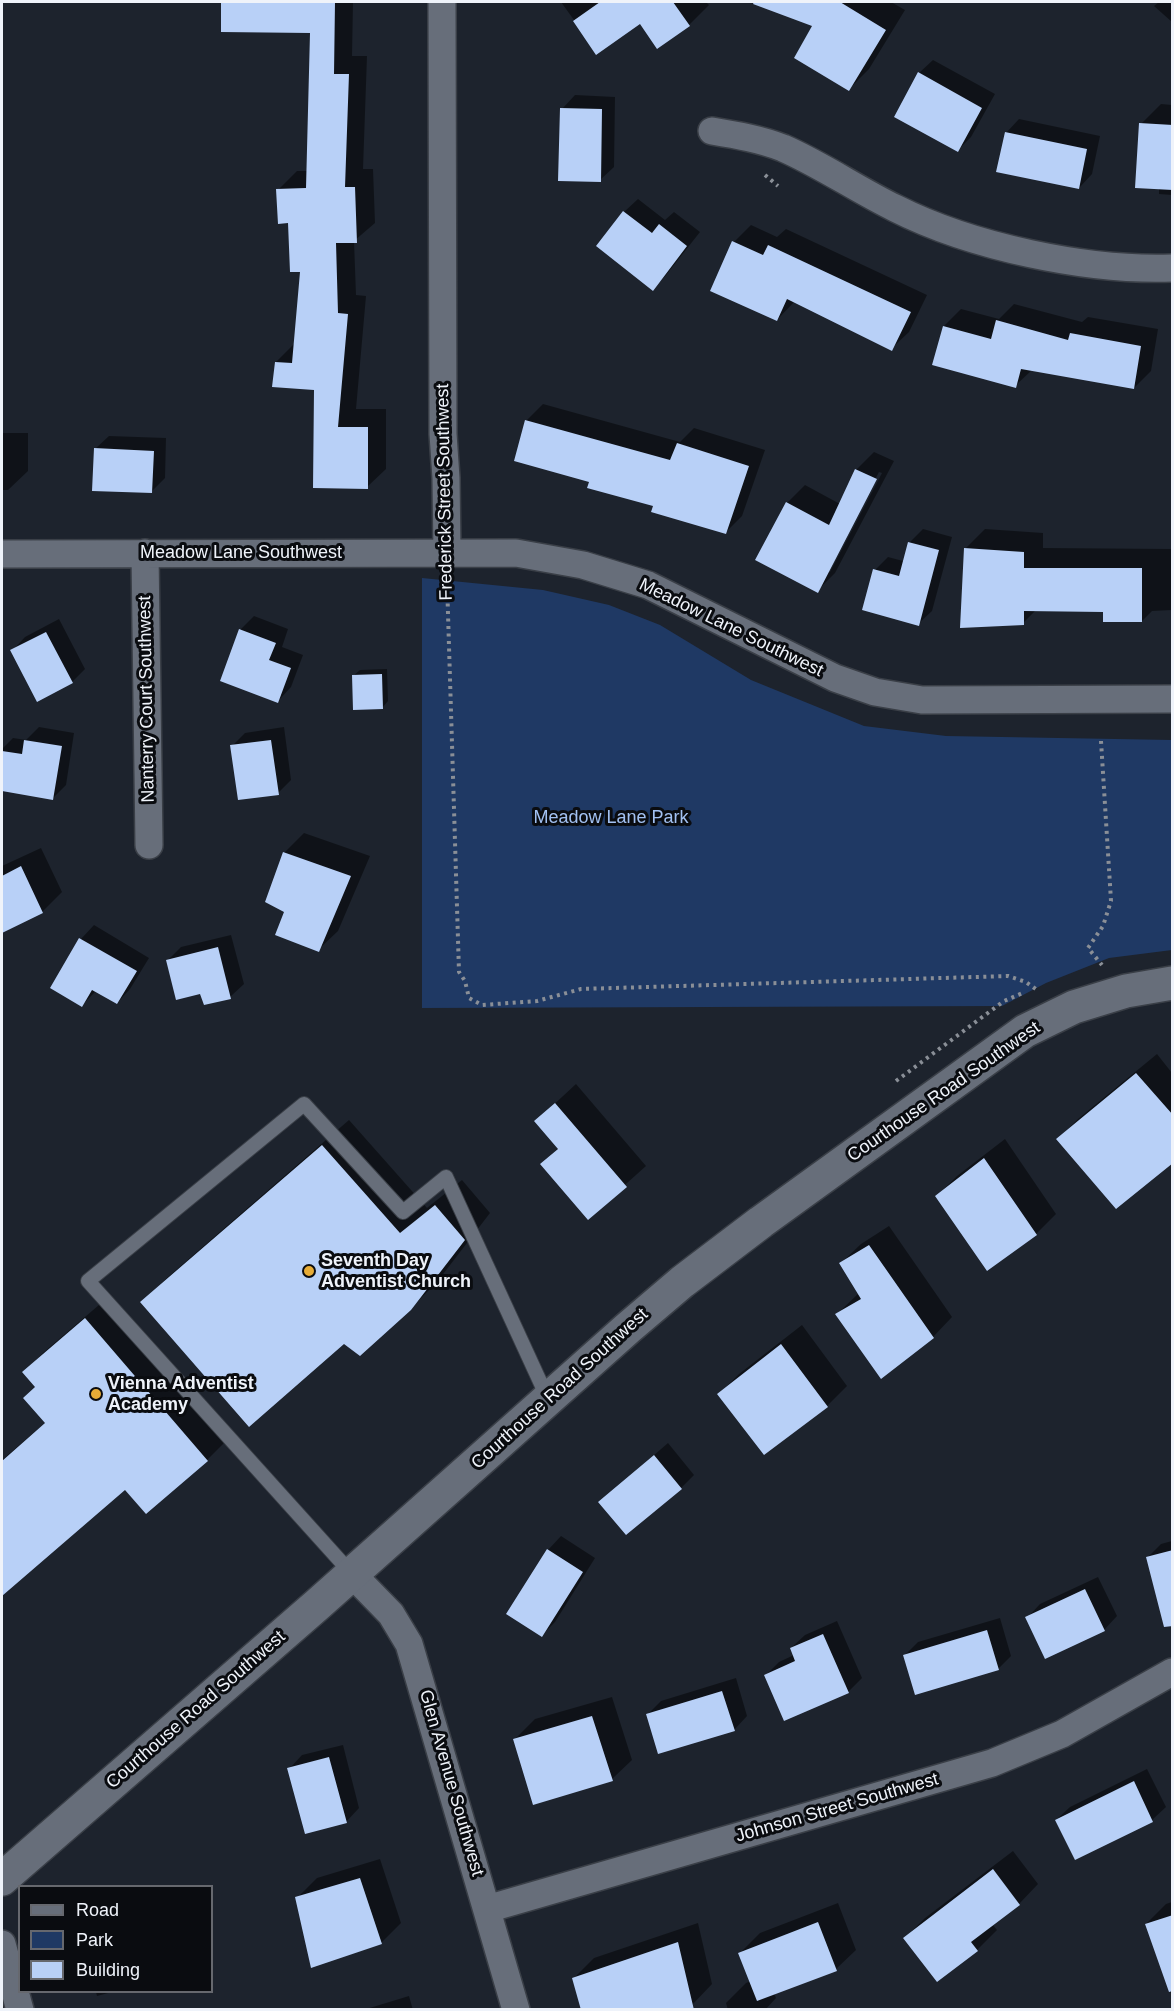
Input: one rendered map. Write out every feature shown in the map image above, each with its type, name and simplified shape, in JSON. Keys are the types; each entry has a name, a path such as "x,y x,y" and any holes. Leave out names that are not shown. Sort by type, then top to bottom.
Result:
{"street":[{"name":"Frederick Street Southwest","path":"442,2 442,422 447,552"},
{"path":"712,131 745,136 783,148 897,209 955,232 1015,250 1081,263 1173,268"},
{"name":"Meadow Lane Southwest","path":"2,554 447,552 516,554 583,565 648,585 835,678 875,692 921,700 1173,699"},
{"name":"Nanterry Court Southwest","path":"145,553 149,845"},
{"name":"Courthouse Road Southwest","path":"2,1879 352,1574 673,1289 743,1235 1025,1031 1074,1007 1126,991 1173,983"},
{"name":"Glen Avenue Southwest","path":"352,1574 391,1614 409,1644 416,1662 516,2010"},
{"name":"Johnson Street Southwest","path":"487,1909 992,1763 1062,1734 1169,1682"},
{"path":"2,1944 20,2010"}],"lane":[{"path":"352,1574 88,1281 304,1104 403,1212 446,1177 548,1399"}],"path":[{"name":"Frederick Street Southwest","path":"447,552 459,972 465,981 469,998 482,1005 537,1001 581,989 1008,976 1026,982 1044,995 1059,1015"},
{"path":"1101,741 1111,901 1102,926 1088,948 1102,965"}],"green space":[{"name":"Meadow Lane Park","path":"422,578 543,590 609,605 660,625 751,680 864,726 946,736 1172,740 1172,950 1109,958 1046,983 1002,1006 422,1008"}],"building":[{"path":"221,2 335,2 334,74 349,74 345,187 355,187 357,243 336,243 338,313 348,314 338,427 368,427 368,489 313,488 314,390 272,387 275,362 292,363 300,272 290,272 288,223 278,224 276,189 306,188 310,33 221,32"},
{"path":"600,2 673,2 690,26 657,49 640,24 596,55 573,21"},
{"path":"754,2 840,2 886,30 849,91 794,58 812,26 753,4"},
{"path":"918,72 982,108 958,152 894,117"},
{"path":"560,108 602,109 601,182 558,181"},
{"path":"1139,123 1173,125 1173,190 1135,188"},
{"path":"1005,132 1087,149 1079,189 996,172"},
{"path":"623,211 652,233 659,224 687,246 653,291 596,246"},
{"path":"732,241 763,255 768,245 911,312 892,351 787,299 777,321 710,291"},
{"path":"996,320 1068,340 1070,333 1141,346 1134,389 1021,369 1016,388 932,365 943,326 991,339"},
{"path":"525,420 670,460 677,443 749,466 726,534 651,512 653,506 587,488 589,482 514,461"},
{"path":"94,448 154,451 152,493 92,491"},
{"path":"855,469 877,479 818,593 755,560 786,502 829,525"},
{"path":"908,542 939,550 919,626 862,610 873,569 899,576"},
{"path":"964,548 1024,552 1024,568 1142,568 1142,622 1103,622 1103,612 1024,611 1024,625 960,628"},
{"path":"239,629 276,643 269,660 291,668 278,703 220,681"},
{"path":"46,632 73,683 37,702 10,650"},
{"path":"382,674 383,709 353,710 352,675"},
{"path":"24,740 62,746 53,800 2,791 2,751 22,754"},
{"path":"271,740 279,795 238,800 230,745"},
{"path":"283,852 351,876 319,952 275,935 284,912 265,902"},
{"path":"21,866 43,913 2,933 2,876"},
{"path":"79,938 137,971 117,1004 92,990 82,1007 50,988"},
{"path":"218,947 231,999 204,1005 200,994 176,1000 166,960"},
{"path":"1136,1073 1173,1115 1173,1163 1116,1209 1056,1139"},
{"path":"555,1103 627,1187 588,1220 540,1164 558,1149 534,1121"},
{"name":"Seventh Day Adventist Church","path":"322,1145 400,1233 435,1205 465,1240 411,1310 360,1356 344,1344 249,1427 140,1302"},
{"path":"984,1158 1037,1235 987,1271 935,1196"},
{"path":"869,1245 934,1338 881,1379 835,1314 861,1299 839,1263"},
{"name":"Vienna Adventist Academy","path":"85,1318 208,1461 146,1514 125,1490 2,1596 2,1461 45,1423 23,1398 35,1387 22,1372"},
{"path":"781,1344 828,1407 764,1455 717,1394"},
{"path":"654,1455 682,1489 626,1535 598,1502"},
{"path":"547,1549 583,1572 542,1637 506,1614"},
{"path":"1173,1550 1173,1626 1164,1627 1146,1557"},
{"path":"1085,1589 1105,1631 1045,1659 1025,1617"},
{"path":"987,1630 999,1670 915,1695 903,1655"},
{"path":"823,1634 849,1693 784,1721 764,1675 795,1661 790,1648"},
{"path":"722,1691 735,1731 658,1754 646,1714"},
{"path":"592,1716 613,1781 533,1805 513,1739"},
{"path":"329,1757 347,1823 305,1834 287,1768"},
{"path":"1134,1781 1153,1822 1075,1860 1055,1820"},
{"path":"993,1869 1020,1905 971,1942 978,1951 937,1982 903,1938"},
{"path":"360,1878 382,1944 311,1968 295,1897"},
{"path":"1173,1915 1173,1991 1169,1992 1145,1924"},
{"path":"818,1922 837,1971 757,2001 738,1953"},
{"path":"678,1942 694,2010 581,2010 572,1978"}],"place":[{"name":"Seventh Day Adventist Church","path":"309,1271"},
{"name":"Vienna Adventist Academy","path":"96,1394"}]}
